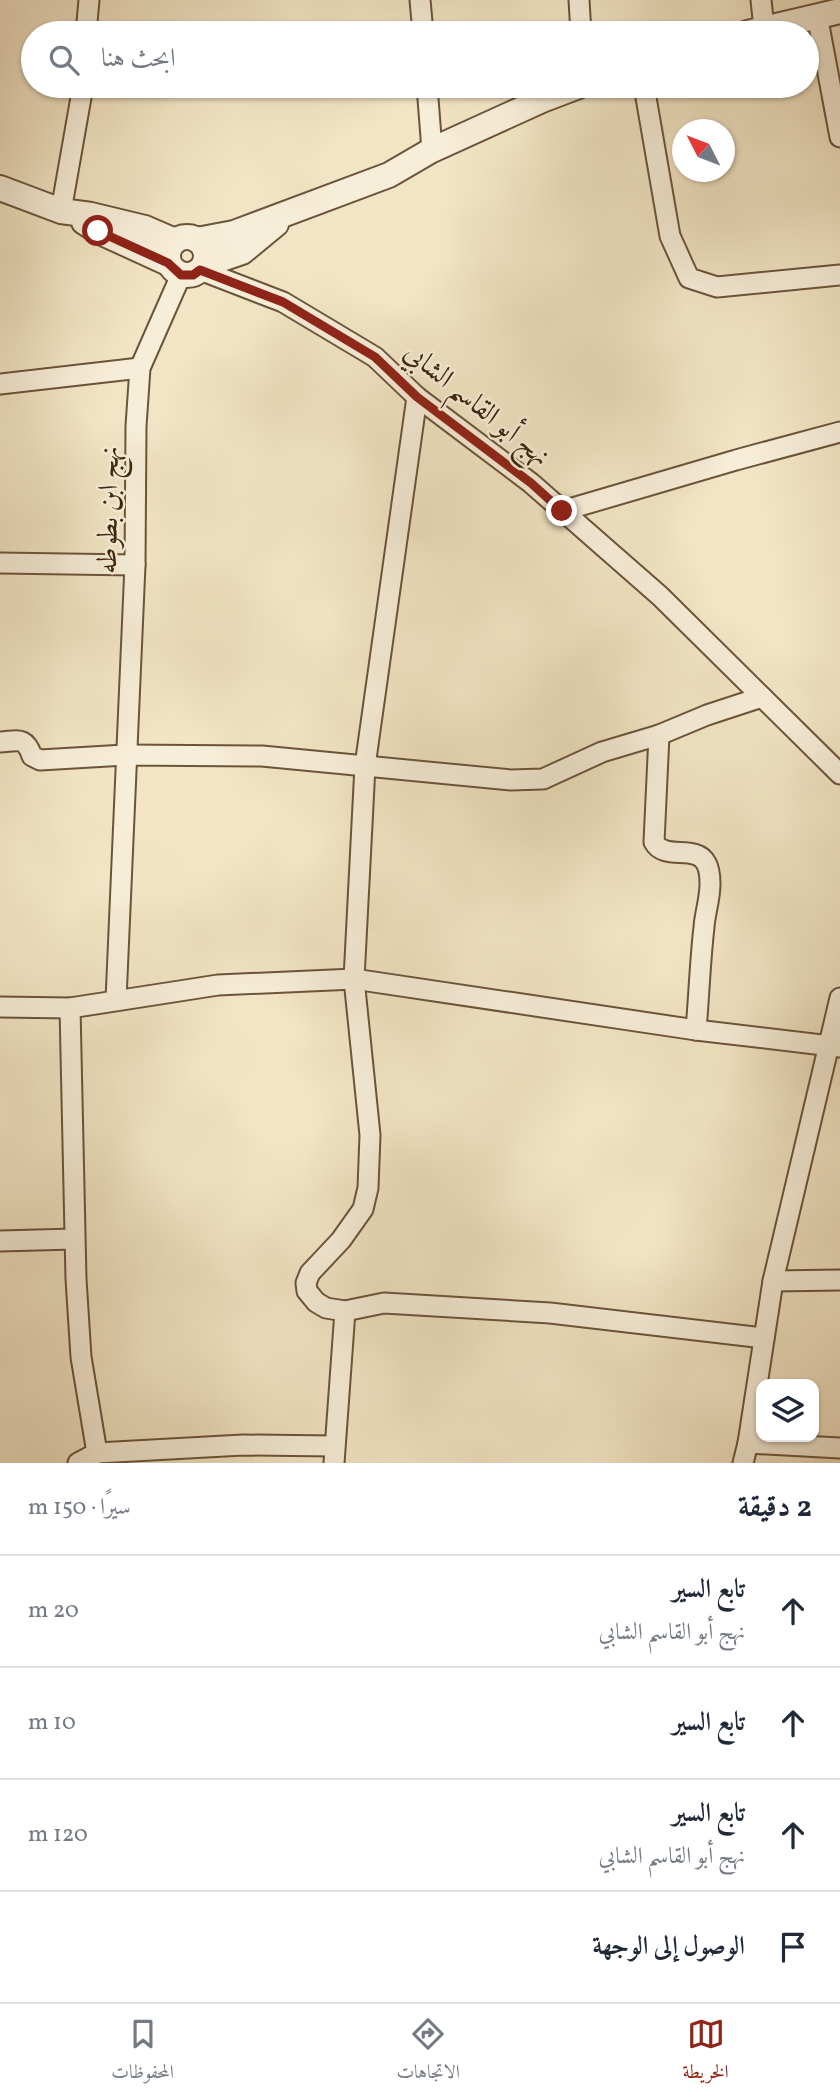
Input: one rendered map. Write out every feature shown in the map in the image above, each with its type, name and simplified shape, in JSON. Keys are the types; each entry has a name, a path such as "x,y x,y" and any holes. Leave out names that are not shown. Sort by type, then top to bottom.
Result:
{"street":[{"path":"87,21 89,0"},
{"path":"420,0 422,21"},
{"path":"579,0 580,21"},
{"path":"757,21 761,0"},
{"path":"796,21 829,13 840,136"},
{"path":"67,212 81,98"},
{"path":"428,98 432,150"},
{"path":"188,259 242,252 288,214 389,175 432,150 547,98"},
{"path":"646,98 670,236 689,278 717,287 840,275"},
{"name":"نهج أبو القاسم الشابي","path":"0,188 67,212 145,228 188,259 283,302 375,357 417,397 531,483 660,596 840,774"},
{"name":"نهج ابن بطوطه","path":"116,1000 135,565 136,426 140,368 188,259"},
{"path":"0,384 140,368"},
{"path":"417,397 365,766 354,979 370,1135 368,1188 363,1209 341,1240 310,1273 306,1283 307,1291 316,1302 326,1308 345,1311 384,1303 550,1313 764,1338"},
{"path":"562,511 840,432"},
{"path":"0,563 135,565"},
{"path":"0,741 24,741 32,756 40,760 125,755 262,756 510,780 543,779 602,752 659,735 707,715 762,697"},
{"path":"659,735 654,842 664,850 695,854 708,865 710,884 696,1030"},
{"path":"0,1007 70,1008 218,985 354,979 696,1030 833,1047"},
{"path":"743,1463 773,1282 833,1047 840,998"},
{"path":"70,1008 74,1239 80,1357 92,1439 97,1453"},
{"path":"0,1241 74,1239"},
{"path":"773,1282 840,1280"},
{"path":"78,1463 97,1453 243,1445 334,1454 345,1311"},
{"path":"748,1443 840,1448"}],"route":[{"path":"98,231 168,263 181,275 193,275 200,270 283,302 375,357 417,397 531,483 562,511"}]}
